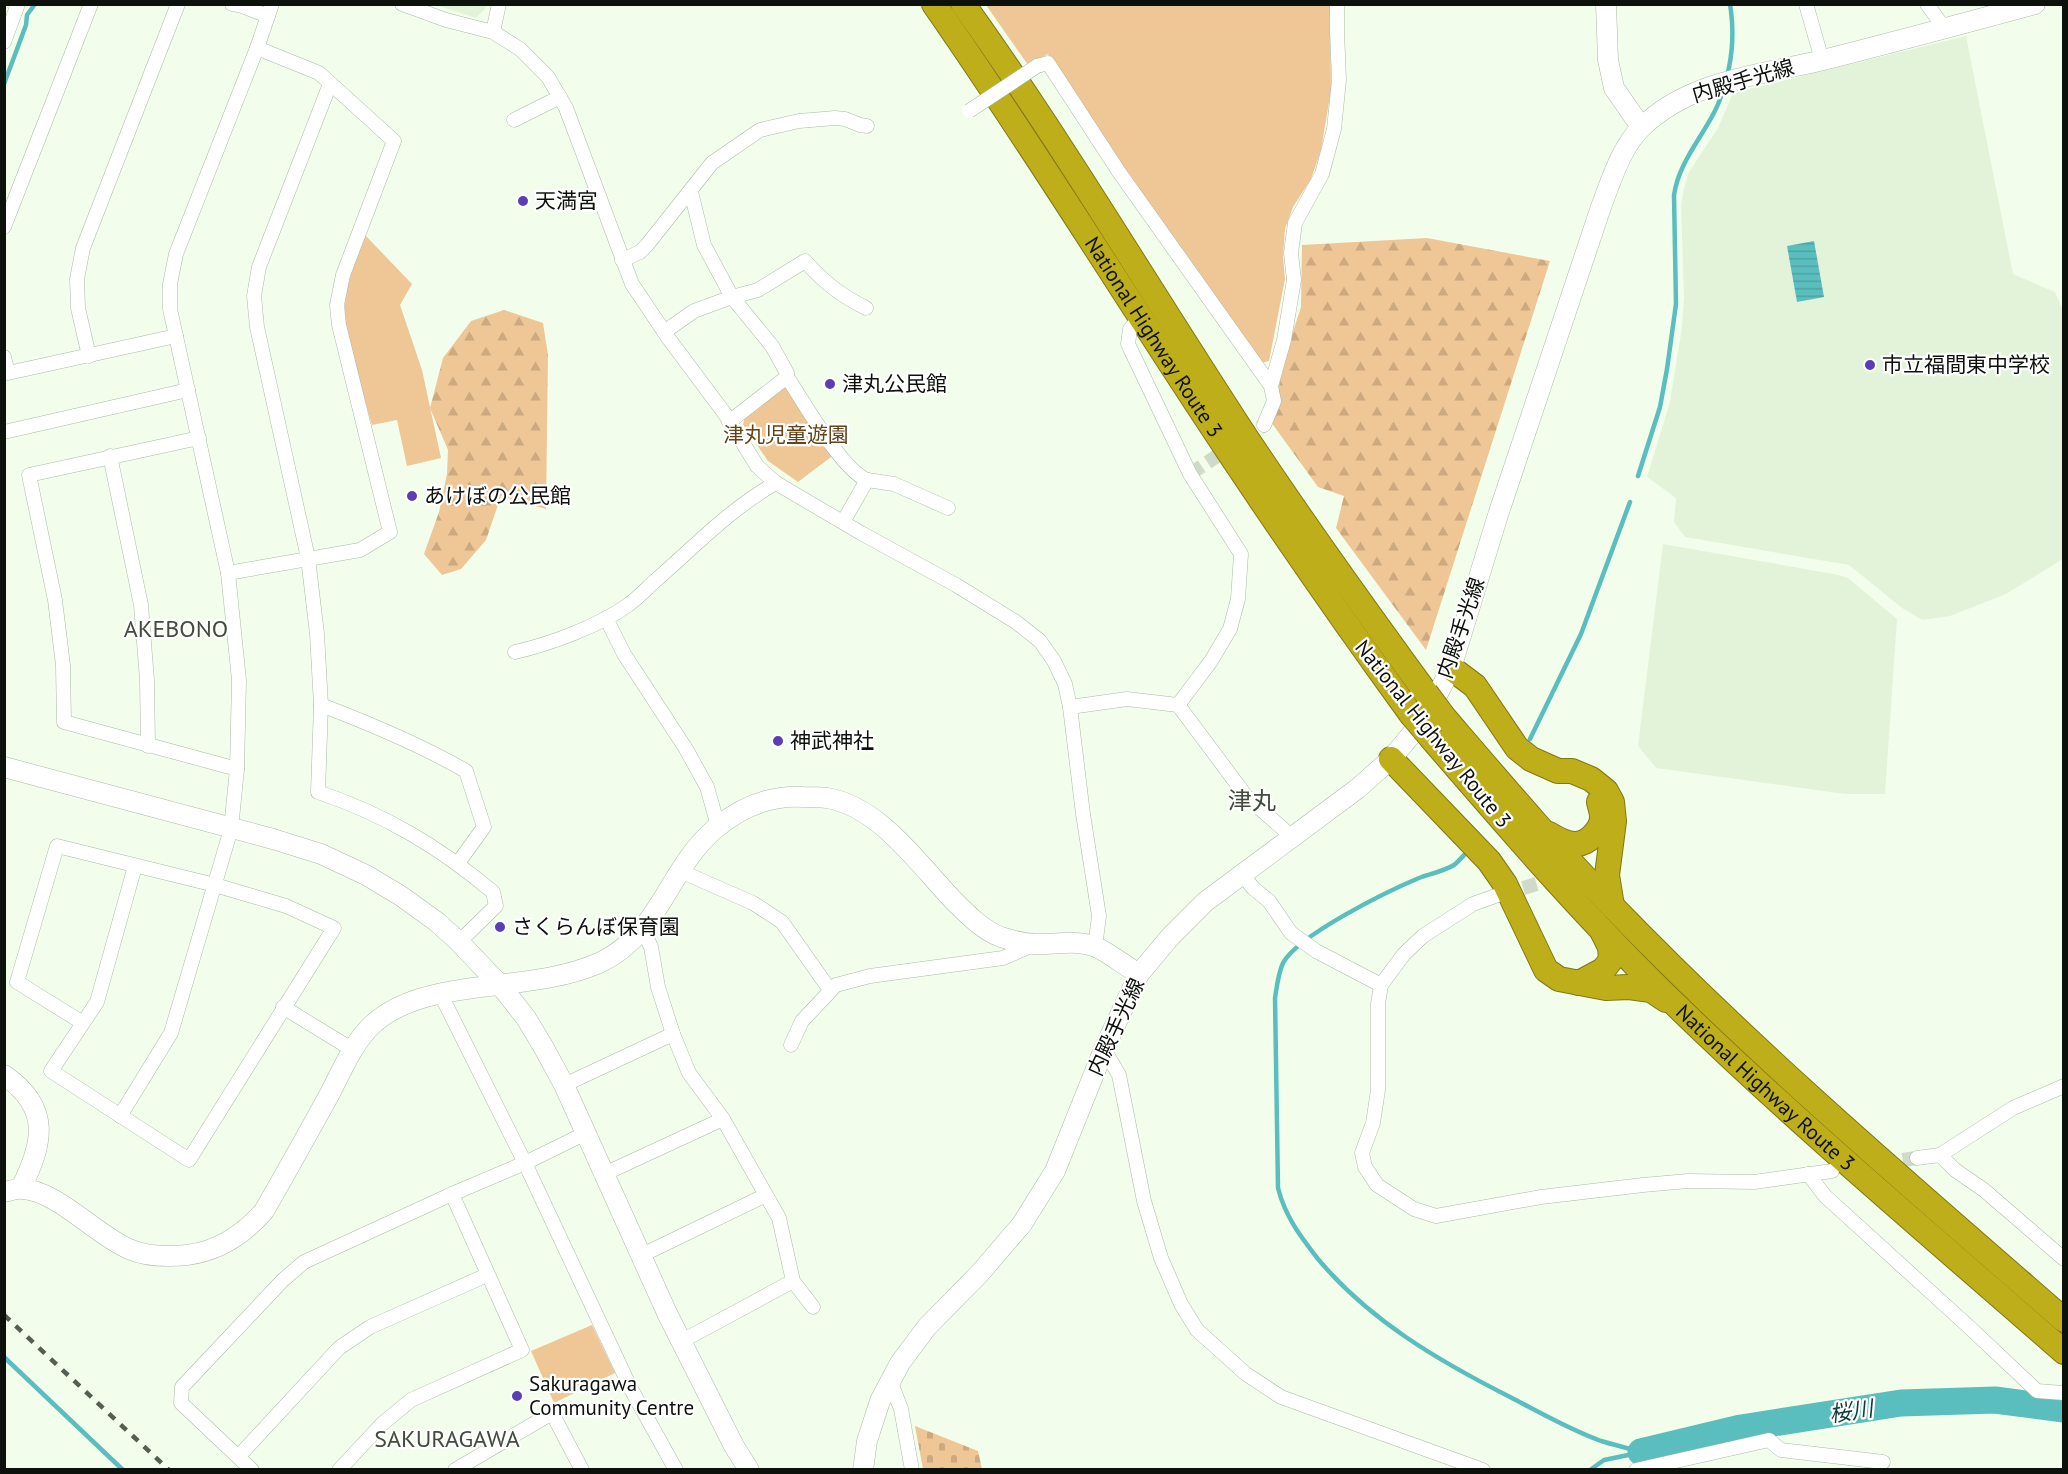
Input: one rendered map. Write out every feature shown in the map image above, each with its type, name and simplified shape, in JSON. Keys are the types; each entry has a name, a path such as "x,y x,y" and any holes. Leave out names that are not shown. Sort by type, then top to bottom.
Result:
{"highway":[{"name":"National Highway Route 3","path":"934,4 1090,237 1140,317 1291,545 1432,739 1532,854 1680,1010 1827,1145 2064,1352"},
{"name":"National Highway Route 3","path":"963,4 1037,113 1312,535 1443,716 1612,906 1697,990 1842,1126 2064,1320"},
{"path":"1450,668 1475,686 1517,748 1531,759 1558,771 1572,771 1591,779 1606,791 1612,802 1614,821 1607,875 1612,906"},
{"path":"1391,759 1489,861 1505,884 1546,970 1559,979 1579,983 1606,988 1629,987 1651,990 1680,1010"},
{"path":"1542,830 1562,842 1577,844 1588,840 1595,834 1602,819 1599,802 1592,794 1566,781 1558,771"},
{"path":"1579,983 1603,970 1611,960 1610,947 1601,928"}],"street":[{"path":"4,42 18,4"},
{"path":"4,227 91,4"},
{"path":"89,356 78,308 77,279 83,248 178,4"},
{"path":"120,1116 171,1033 231,828 237,769 239,680 228,573 170,309 170,284 176,254 270,10 232,4"},
{"path":"402,4 446,20 493,32 527,56 548,77 560,97 632,284 729,422 757,466 776,483 966,591 1016,622 1040,641 1054,661 1065,684 1070,707 1083,814 1099,916 1095,947"},
{"path":"493,32 499,4"},
{"path":"1264,425 1274,401 1272,386 1284,340 1294,280 1291,253 1295,223 1322,174 1334,129 1339,80 1337,4"},
{"path":"1606,4 1608,60 1614,88 1641,127"},
{"path":"1806,4 1822,60"},
{"path":"1927,4 1944,28"},
{"name":"内殿手光線","path":"863,1470 867,1441 880,1401 890,1380 927,1327 1000,1251 1022,1224 1055,1171 1104,1049 1139,974 1171,936 1205,902 1357,789 1391,759 1426,717 1450,668 1498,514 1600,207 1614,171 1626,148 1641,127 1672,104 1701,89 2035,4"},
{"path":"228,573 360,550 390,532 339,325 337,304 344,274 394,141 319,73 257,48"},
{"path":"969,111 1037,66 1048,63 1119,172 1272,386"},
{"path":"330,84 259,267 254,296 257,327 308,558 317,634 321,705 318,792 349,802 395,823 458,863 493,892 496,906 459,942"},
{"path":"514,120 560,97"},
{"path":"622,260 640,252 647,245 712,163 760,130 799,121 835,118 845,118 860,126 867,126"},
{"path":"691,192 704,245 732,297 772,346 787,377 838,453 859,476 867,480 894,484 948,508"},
{"path":"664,332 694,311 758,290 805,261 830,287 866,308"},
{"path":"1140,317 1130,329 1128,344 1190,474 1241,554 1238,600 1230,629 1211,661 1178,705"},
{"path":"4,357 8,374 176,336"},
{"path":"729,422 787,377"},
{"path":"4,432 188,390"},
{"path":"199,438 29,475 55,600 63,665 64,722 237,769"},
{"path":"110,456 141,605 147,680 148,746"},
{"path":"843,522 867,480"},
{"path":"515,652 543,645 606,618 628,605 754,495 776,483"},
{"path":"606,618 624,654 686,749 707,787 718,826"},
{"path":"1070,707 1127,699 1178,705 1246,796 1291,836"},
{"path":"321,705 432,751 466,771 484,827 458,863"},
{"path":"4,767 273,838 321,854 366,875 401,896 437,922 459,942 526,1018 564,1085 640,1256 734,1446 749,1470"},
{"path":"4,1075 16,1083 28,1096 36,1113 39,1136 35,1160 13,1190 48,1196 90,1226 129,1249 171,1257 197,1254 214,1248 233,1240 251,1226 264,1210 353,1050 372,1025 391,1011 412,1000 440,993 500,986 577,971 600,962 621,950 643,930 705,837 718,826 758,802 793,796 829,798 859,810 887,828 970,917 1000,937 1035,944 1075,943 1095,947 1139,974"},
{"path":"83,1023 17,982 57,846 215,885 286,906 334,928 189,1160 51,1071 83,1023 97,1002 135,866"},
{"path":"680,872 753,903 782,922 830,990"},
{"path":"1242,874 1253,888 1269,901 1291,933 1316,951 1381,985"},
{"path":"1498,895 1473,904 1423,936 1404,954 1381,985 1378,1004 1378,1090 1373,1123 1362,1153 1365,1167 1377,1185 1414,1209 1437,1216 1542,1197 1643,1185 1688,1181 1755,1182 1832,1171"},
{"path":"643,930 651,947 658,987 673,1034 689,1073 723,1119 779,1218 793,1281 813,1307"},
{"path":"791,1045 802,1021 836,985 870,976 1003,958 1035,944"},
{"path":"440,993 525,1163 622,1371 676,1470"},
{"path":"283,1007 353,1050"},
{"path":"564,1085 673,1034"},
{"path":"1104,1049 1119,1075 1144,1201 1161,1258 1181,1304 1197,1330 1246,1374 1281,1397 1483,1470"},
{"path":"1917,1158 1940,1155 2013,1108 2064,1086"},
{"path":"604,1174 723,1119"},
{"path":"252,1470 181,1403 182,1387 283,1280 304,1262 525,1163 584,1134"},
{"path":"1940,1155 1955,1170 1984,1190 2064,1259"},
{"path":"1808,1174 1825,1196 2037,1391 2064,1393"},
{"path":"339,1470 382,1424 411,1400 522,1350 452,1194"},
{"path":"640,1256 766,1195"},
{"path":"238,1457 339,1348 370,1327 487,1275"},
{"path":"682,1341 793,1281"},
{"path":"890,1380 901,1409 912,1470"},
{"path":"455,1470 552,1413 582,1470"},
{"path":"1636,1470 1769,1440 1781,1450 1882,1462"}],"shaded area":[{"path":"486,4 485,9 476,18 436,5"},
{"name":"市立福間東中学校","path":"1966,36 2013,274 2055,292 2063,310 2063,559 2006,594 1950,616 1922,620 1902,608 1849,565 1685,537 1674,522 1676,498 1647,477 1670,402 1682,327 1684,296 1681,205 1684,188 1689,172 1718,128 1733,93"},
{"path":"1663,544 1839,575 1848,578 1897,619 1885,794 1845,794 1656,768 1638,746"}],"green space":[{"path":"986,5 1330,5 1331,90 1321,150 1311,179 1293,207 1285,229 1283,257 1285,279 1269,361 1261,363 1125,172 1048,54 1028,65"},
{"path":"365,235 412,284 400,305 422,370 441,458 407,466 397,420 372,425 351,353 345,311 345,301 354,263"},
{"path":"1427,238 1550,261 1426,650 1336,528 1344,496 1318,487 1271,422 1287,350 1301,307 1302,245"},
{"path":"504,310 543,323 548,355 546,509 501,496 486,540 461,569 442,575 424,554 439,512 447,474 448,450 430,408 443,358 471,321"},
{"name":"津丸児童遊園","path":"787,383 835,454 798,482 768,461 743,425 745,416"},
{"path":"592,1325 615,1373 554,1403 531,1351"},
{"path":"915,1426 978,1451 982,1469 923,1469"}],"water":[{"path":"1814,241 1824,297 1797,302 1787,246"}],"waterway":[{"path":"4,84 26,25 27,15 35,4"},
{"path":"1727,76 1732,41 1730,4"},
{"path":"1638,476 1660,407 1676,304 1674,195 1677,180 1713,115 1724,87"},
{"path":"1530,739 1581,634 1630,502"},
{"path":"1467,852 1456,864 1387,893 1324,927 1292,952 1283,963 1275,998 1278,1188 1289,1217 1318,1259 1360,1302 1407,1338 1457,1369 1555,1421 1601,1441 1641,1452"},
{"path":"4,1357 123,1470"},
{"name":"桜川","path":"1641,1452 1741,1428 1901,1403 1995,1400 2064,1409"},
{"path":"1590,1470 1604,1460 1638,1453"}],"tunnel":[{"path":"1190,474 1264,425"},
{"path":"1503,894 1557,878"},
{"path":"1882,1163 1917,1158"}],"railway":[{"path":"4,1315 169,1470"}],"place":[{"name":"天満宮","path":"523,201"},
{"name":"市立福間東中学校","path":"1870,365"},
{"name":"津丸公民館","path":"830,384"},
{"name":"あけぼの公民館","path":"412,496"},
{"name":"神武神社","path":"778,741"},
{"name":"さくらんぼ保育園","path":"500,927"},
{"name":"Sakuragawa Community Centre","path":"517,1396"}],"district":[{"name":"AKEBONO","path":"176,629"},
{"name":"津丸","path":"1252,801"},
{"name":"SAKURAGAWA","path":"447,1439"}]}
